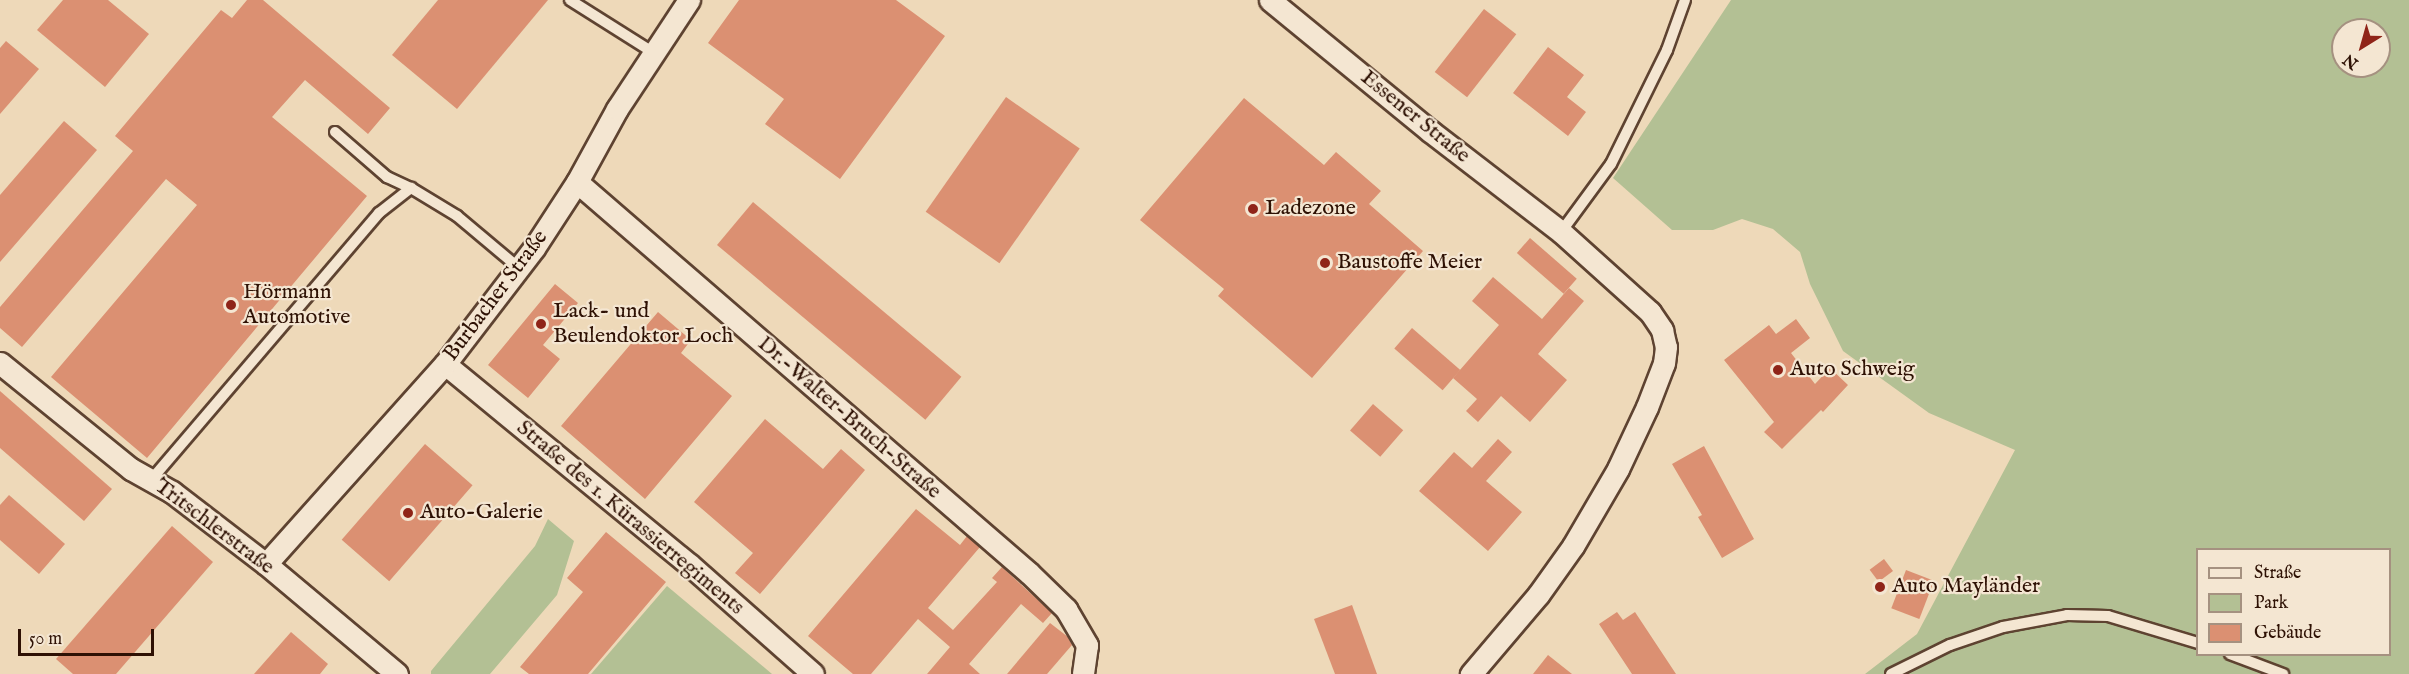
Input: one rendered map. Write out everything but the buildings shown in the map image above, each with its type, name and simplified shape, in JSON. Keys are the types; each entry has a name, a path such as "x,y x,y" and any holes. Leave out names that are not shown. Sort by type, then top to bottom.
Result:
{"street":[{"name":"Burbacher Straße","path":"266,564 445,364 519,268 576,182 617,109 689,0"},
{"name":"Essener Straße","path":"1270,0 1430,131 1561,232 1650,312 1662,330 1666,347 1664,363 1647,407 1618,469 1573,546 1538,595 1471,674"},
{"name":"Dr.-Walter-Bruch-Straße","path":"576,182 1029,573 1066,609 1087,645 1083,674"},
{"name":"Tritschlerstraße","path":"0,363 131,469 172,492 266,564 397,674"},
{"name":"Straße des 1. Kürassierregiments","path":"445,364 690,565 813,674"}],"lane":[{"path":"570,0 654,53"},
{"path":"1561,232 1611,164 1667,50 1685,0"},
{"path":"335,132 387,177 411,188 457,216 519,268"},
{"path":"151,480 379,213 411,188"},
{"path":"1891,674 1950,645 2003,627 2067,615 2108,616 2196,642"},
{"path":"2235,656 2283,674"}],"green space":[{"path":"1731,0 2409,0 2409,674 1865,674 1917,634 2015,450 1929,413 1843,351 1810,284 1800,252 1773,229 1742,219 1713,230 1672,230 1613,178"},
{"path":"548,519 574,541 557,595 490,674 431,674 431,671 535,546"},
{"path":"667,586 772,674 591,674"}],"place":[{"name":"Ladezone","path":"1253,209"},
{"name":"Baustoffe Meier","path":"1325,263"},
{"name":"Hörmann Automotive","path":"231,305"},
{"name":"Lack- und Beulendoktor Loch","path":"541,324"},
{"name":"Auto Schweig","path":"1778,370"},
{"name":"Auto-Galerie","path":"408,513"},
{"name":"Auto Mayländer","path":"1880,587"}]}
